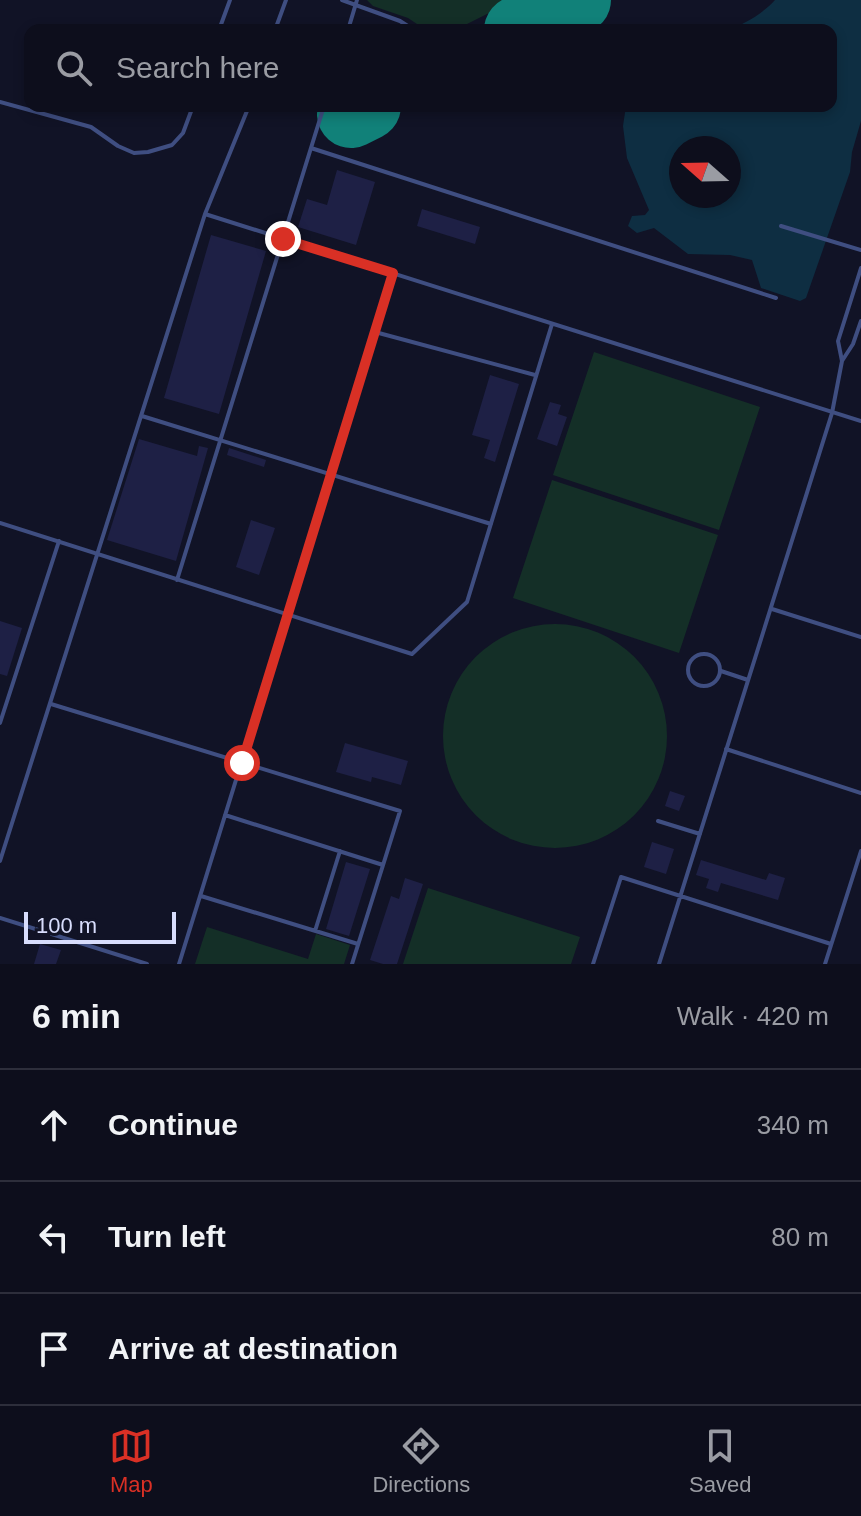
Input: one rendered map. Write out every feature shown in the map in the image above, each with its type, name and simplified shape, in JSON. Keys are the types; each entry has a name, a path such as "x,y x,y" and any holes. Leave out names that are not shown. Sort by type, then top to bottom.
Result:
{"lane":[{"path":"221,24 230,0"},
{"path":"277,24 286,0"},
{"path":"342,0 356,2 405,24"},
{"path":"350,24 356,2"},
{"path":"0,102 24,109"},
{"path":"36,112 91,127 134,153 172,145 183,133 191,112"},
{"path":"0,861 205,214 247,112"},
{"path":"177,580 322,112"},
{"path":"311,148 776,298"},
{"path":"205,214 861,421"},
{"path":"781,226 861,250"},
{"path":"842,361 838,341 861,268"},
{"path":"179,964 393,273"},
{"path":"659,964 832,413 842,361 853,344 861,321"},
{"path":"0,523 412,654 467,602 552,324"},
{"path":"375,332 536,375"},
{"path":"141,416 491,524"},
{"path":"0,723 59,541"},
{"path":"771,609 861,637"},
{"path":"705,652 717,658 721,671 715,683 702,687 691,681 686,668 692,657 705,652"},
{"path":"721,671 748,680"},
{"path":"50,703 400,811 352,964"},
{"path":"726,749 861,793"},
{"path":"225,815 383,865"},
{"path":"658,821 700,834"},
{"path":"315,931 340,851"},
{"path":"825,964 861,851"},
{"path":"593,964 621,877 831,944"},
{"path":"201,896 358,944"},
{"path":"0,918 147,964"}],"green space":[{"path":"367,0 515,0 467,24 417,24 373,6"},
{"path":"594,352 760,407 719,530 553,475"},
{"path":"552,480 718,535 679,653 513,598"},
{"path":"555,624 598,632 634,657 659,693 667,736 659,779 634,815 598,840 555,848 512,840 476,815 451,779 443,736 451,693 476,657 512,632"},
{"path":"428,888 580,937 571,964 403,964"},
{"path":"207,927 308,959 316,934 350,945 344,964 195,964"}],"water":[{"path":"775,0 861,0 861,121 850,172 806,298 800,301 761,288 752,260 730,255 688,254 654,228 637,233 628,226 632,216 645,215 649,210 627,158 623,126 625,112 837,112 837,24 742,24"}],"building":[{"path":"337,170 375,182 356,245 298,227 307,199 327,205"},
{"path":"422,209 480,227 475,244 417,226"},
{"path":"211,235 266,251 219,414 164,398"},
{"path":"490,375 519,384 495,462 484,458 490,440 472,435"},
{"path":"550,402 561,405 558,414 567,417 557,446 537,439"},
{"path":"139,439 197,456 199,446 208,448 176,561 107,540"},
{"path":"229,448 266,460 264,467 227,455"},
{"path":"251,520 275,528 259,575 236,567"},
{"path":"0,621 22,628 7,676 0,674"},
{"path":"345,743 408,761 401,785 372,777 371,782 336,772"},
{"path":"670,791 685,796 679,811 665,806"},
{"path":"652,842 674,849 666,874 644,867"},
{"path":"701,860 766,880 769,873 785,878 778,900 721,883 718,892 706,888 709,879 696,875"},
{"path":"346,862 370,869 349,936 326,929"},
{"path":"405,878 423,884 397,964 370,960 391,896 399,899"},
{"path":"40,944 61,950 56,964 34,964"}],"runway":[{"path":"530,24 577,0"},
{"path":"351,114 355,112"}],"route":[{"path":"242,763 393,273 283,239"}]}
